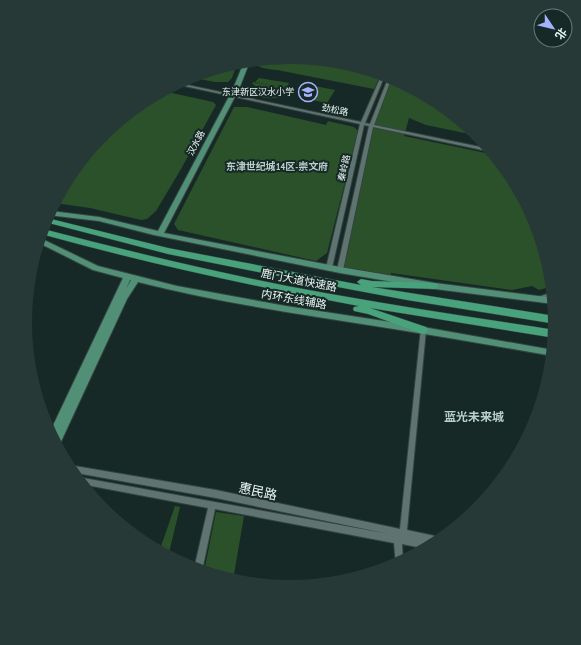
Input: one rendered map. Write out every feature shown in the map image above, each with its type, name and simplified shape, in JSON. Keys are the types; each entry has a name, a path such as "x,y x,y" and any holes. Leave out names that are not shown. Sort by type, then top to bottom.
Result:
{"highway":[{"path":"55,218 95,229 120,239"},
{"name":"鹿门大道快速路","path":"53,222 168,251 253,268 407,296 549,319"},
{"name":"鹿门大道快速路","path":"48,234 159,261 366,304 548,333"},
{"path":"46,240 122,259 159,261"},
{"path":"253,268 288,269 372,284 435,286"},
{"path":"266,284 288,294 369,311 423,330"}],"main road":[{"name":"汉水路","path":"157,233 231,96 244,68"},
{"name":"汉水路","path":"231,96 241,69"},
{"path":"56,214 99,219 157,233 340,270 435,286 548,300"},
{"name":"内环东线辅路","path":"45,242 96,268 177,289 286,309 423,330 547,353"},
{"path":"56,430 132,278"},
{"path":"59,438 132,278"}],"street":[{"name":"秦岭路","path":"329,268 362,124 381,81"},
{"name":"秦岭路","path":"340,270 371,126 388,83"},
{"name":"劲松路","path":"187,86 481,148"},
{"path":"540,299 547,296"},
{"path":"399,557 400,536 423,330"},
{"name":"惠民路","path":"78,470 216,494 400,536 424,543"},
{"name":"惠民路","path":"86,482 212,506 430,540"},
{"path":"200,564 212,506"}],"green space":[{"path":"290,64 324,66 357,73 378,80 374,89 266,69 258,66"},
{"path":"235,70 232,78 228,82 215,82 203,80"},
{"path":"259,78 289,83 286,90 283,90 283,95 275,98 266,98 249,91 255,85 252,84 253,82 278,87 255,82"},
{"path":"388,83 420,99 448,117 461,128 466,133 426,125 409,118 404,136 486,153 496,165 522,208 535,239 544,272 546,288 539,290 532,286 512,290 391,273 390,278 340,270 371,126"},
{"path":"315,86 335,90 327,103 307,99"},
{"path":"172,93 213,102 216,105 156,211 147,219 141,220 90,208 61,204 85,165 120,128 133,117"},
{"path":"234,107 247,107 326,125 328,121 354,127 358,131 327,253 316,261 178,230 174,224"},
{"path":"175,506 180,507 170,551 161,546"},
{"path":"216,512 244,516 234,574 205,566"}],"place":[{"name":"东津新区汉水小学","path":"308,92"}],"district":[{"name":"东津世纪城14区-崇文府","path":"277,166"},
{"name":"蓝光未来城","path":"474,417"}]}
